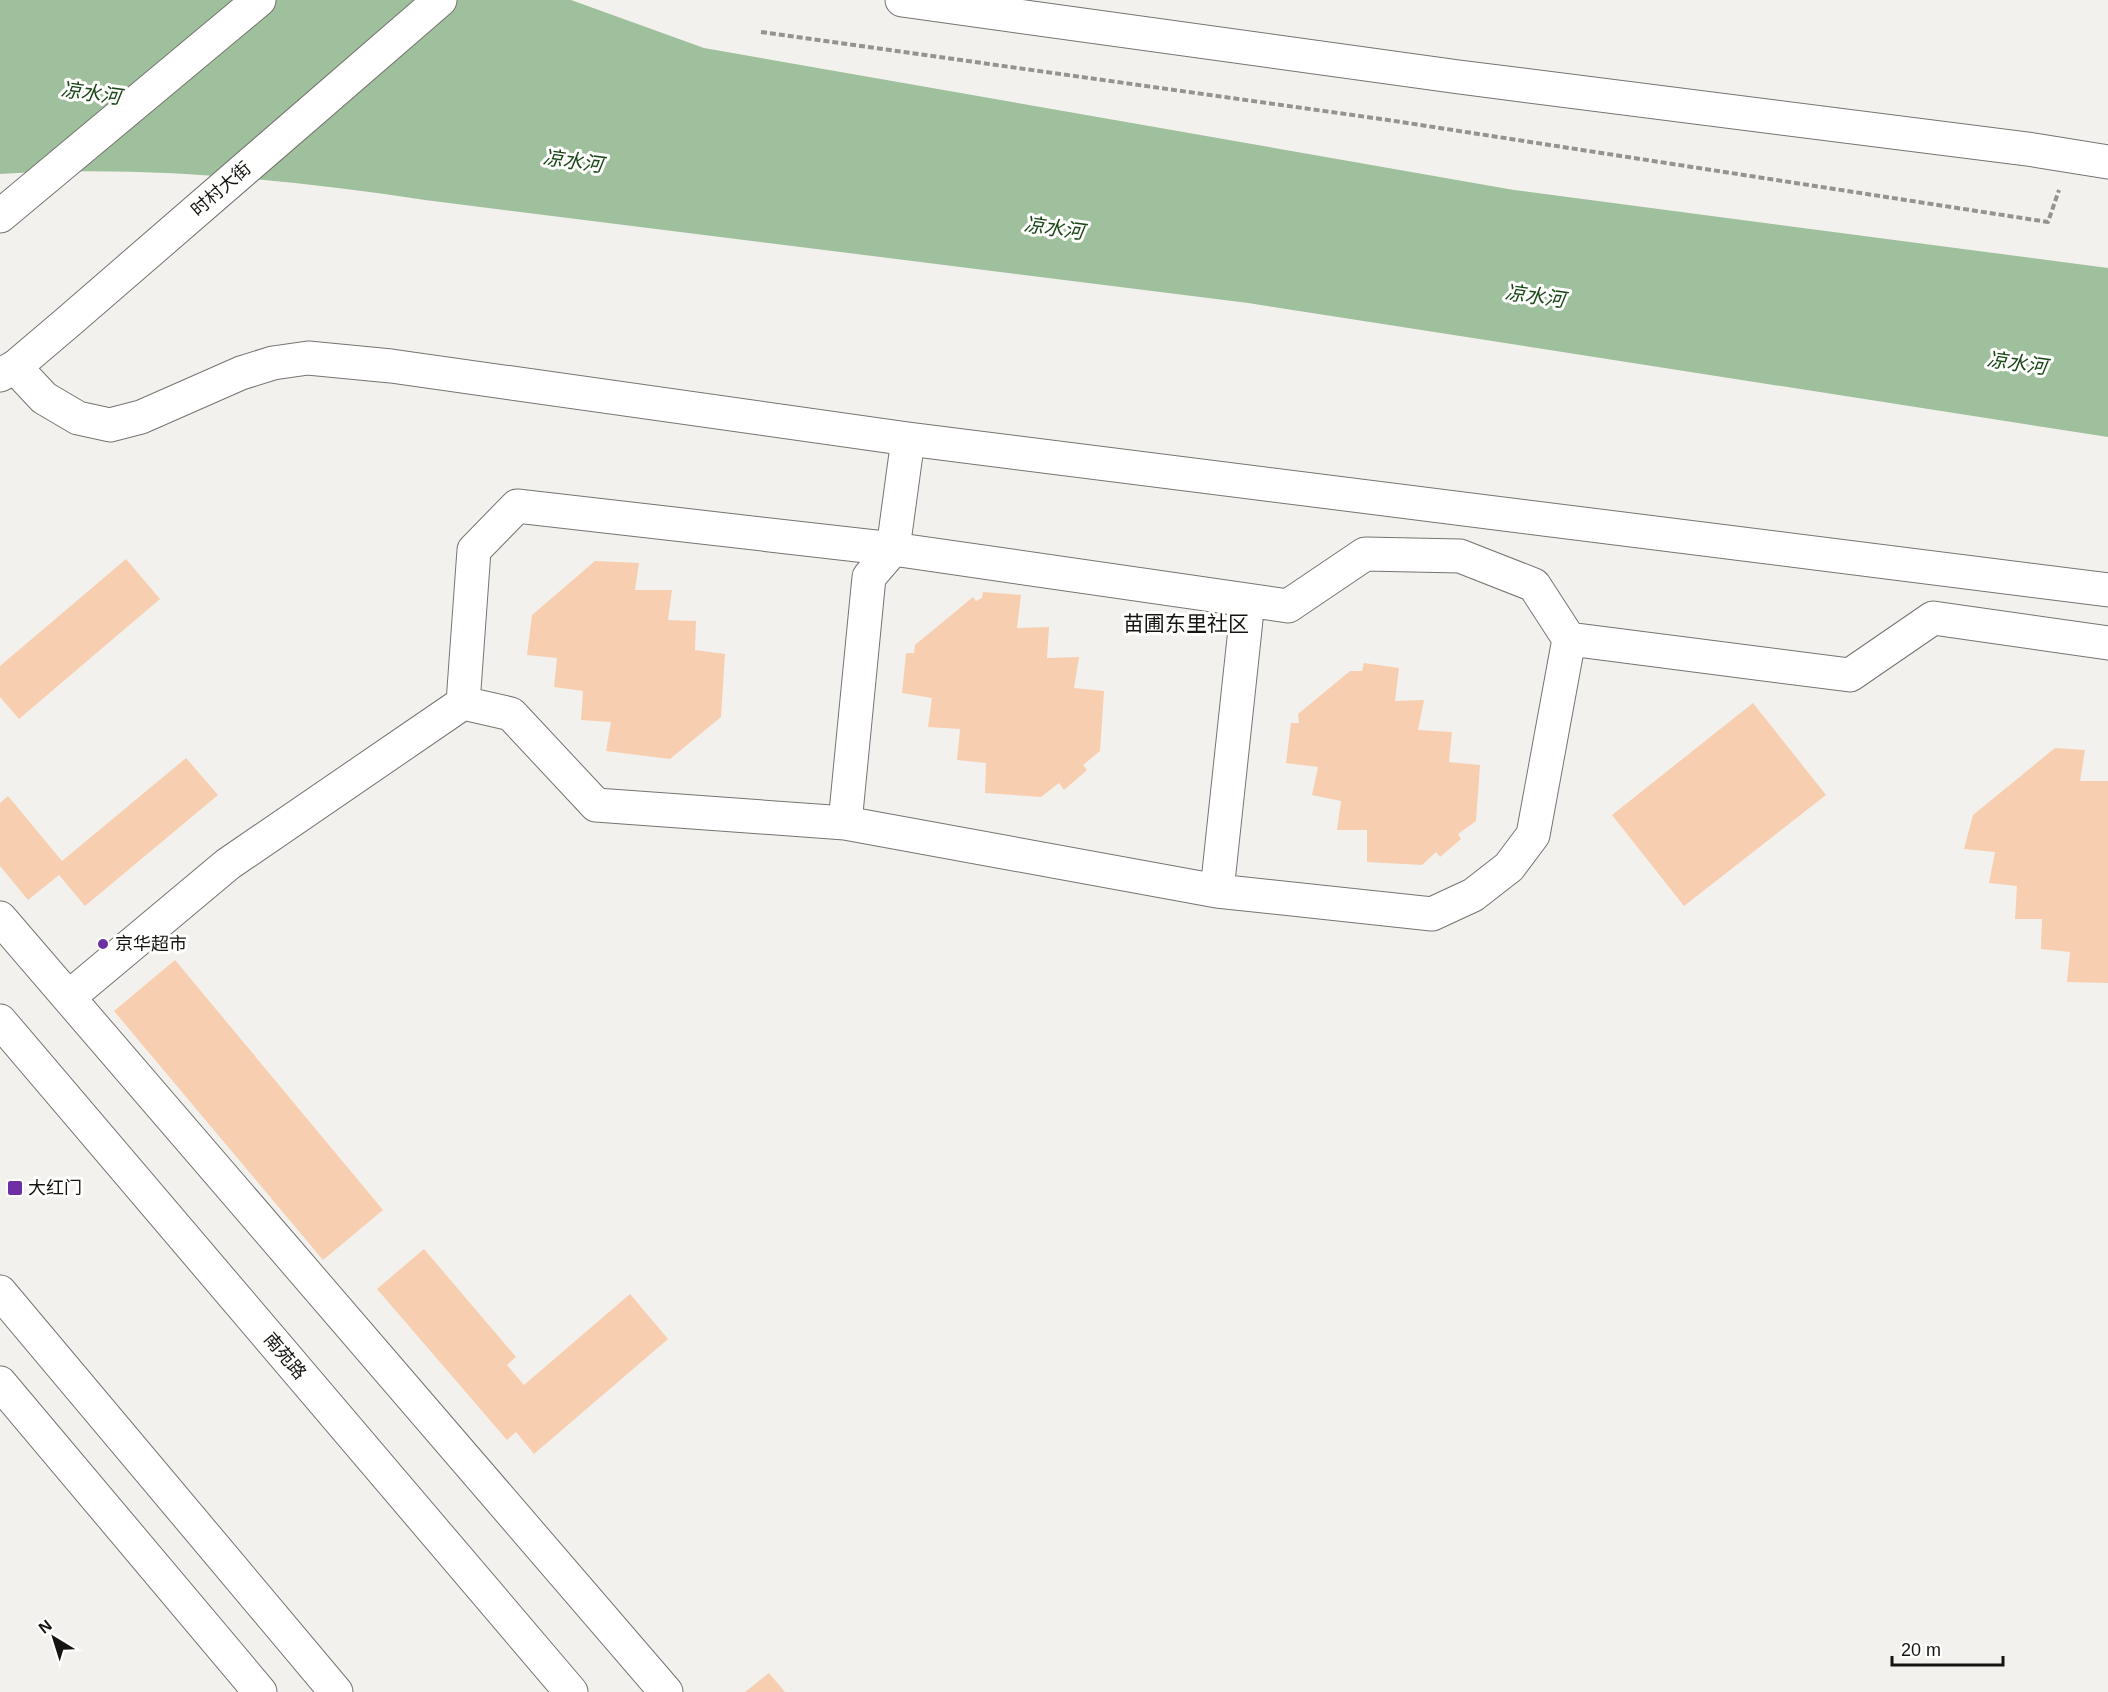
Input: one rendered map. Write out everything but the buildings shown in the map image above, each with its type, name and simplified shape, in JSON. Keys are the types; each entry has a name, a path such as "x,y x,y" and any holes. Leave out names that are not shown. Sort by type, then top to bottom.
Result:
{"main road":[{"path":"0,216 259,0"},
{"name":"时村大街","path":"7,371 68,322 440,0"},
{"path":"902,0 1459,77 2108,162"},
{"path":"7,371 44,398 78,418 110,425 141,417 241,373 273,363 308,358 392,366 908,438 2108,590"},
{"path":"845,823 869,577 893,549 908,438"},
{"path":"69,997 228,864 463,704 511,714 596,805 845,823 1217,891 1432,914 1473,895 1509,867 1533,835 1569,639 1534,585 1460,556 1365,554 1288,606 893,549 517,506 474,550 463,704"},
{"path":"1217,891 1248,601"},
{"path":"1569,639 1850,675 1933,618 2108,643"},
{"path":"0,918 666,1692"},
{"name":"南苑路","path":"0,1021 571,1692"},
{"path":"0,1292 336,1692"},
{"path":"0,1383 260,1692"}],"path":[{"path":"761,32 1376,118 2048,222 2070,156"}],"water":[{"name":"凉水河","path":"0,0 571,0 704,48 1514,190 2108,268 2108,437 1248,303 373,192 266,180 159,173 106,171 0,174"}],"place":[{"name":"京华超市","path":"103,944"},
{"name":"大红门","path":"15,1188"}],"district":[{"name":"苗圃东里社区","path":"1186,624"}]}
